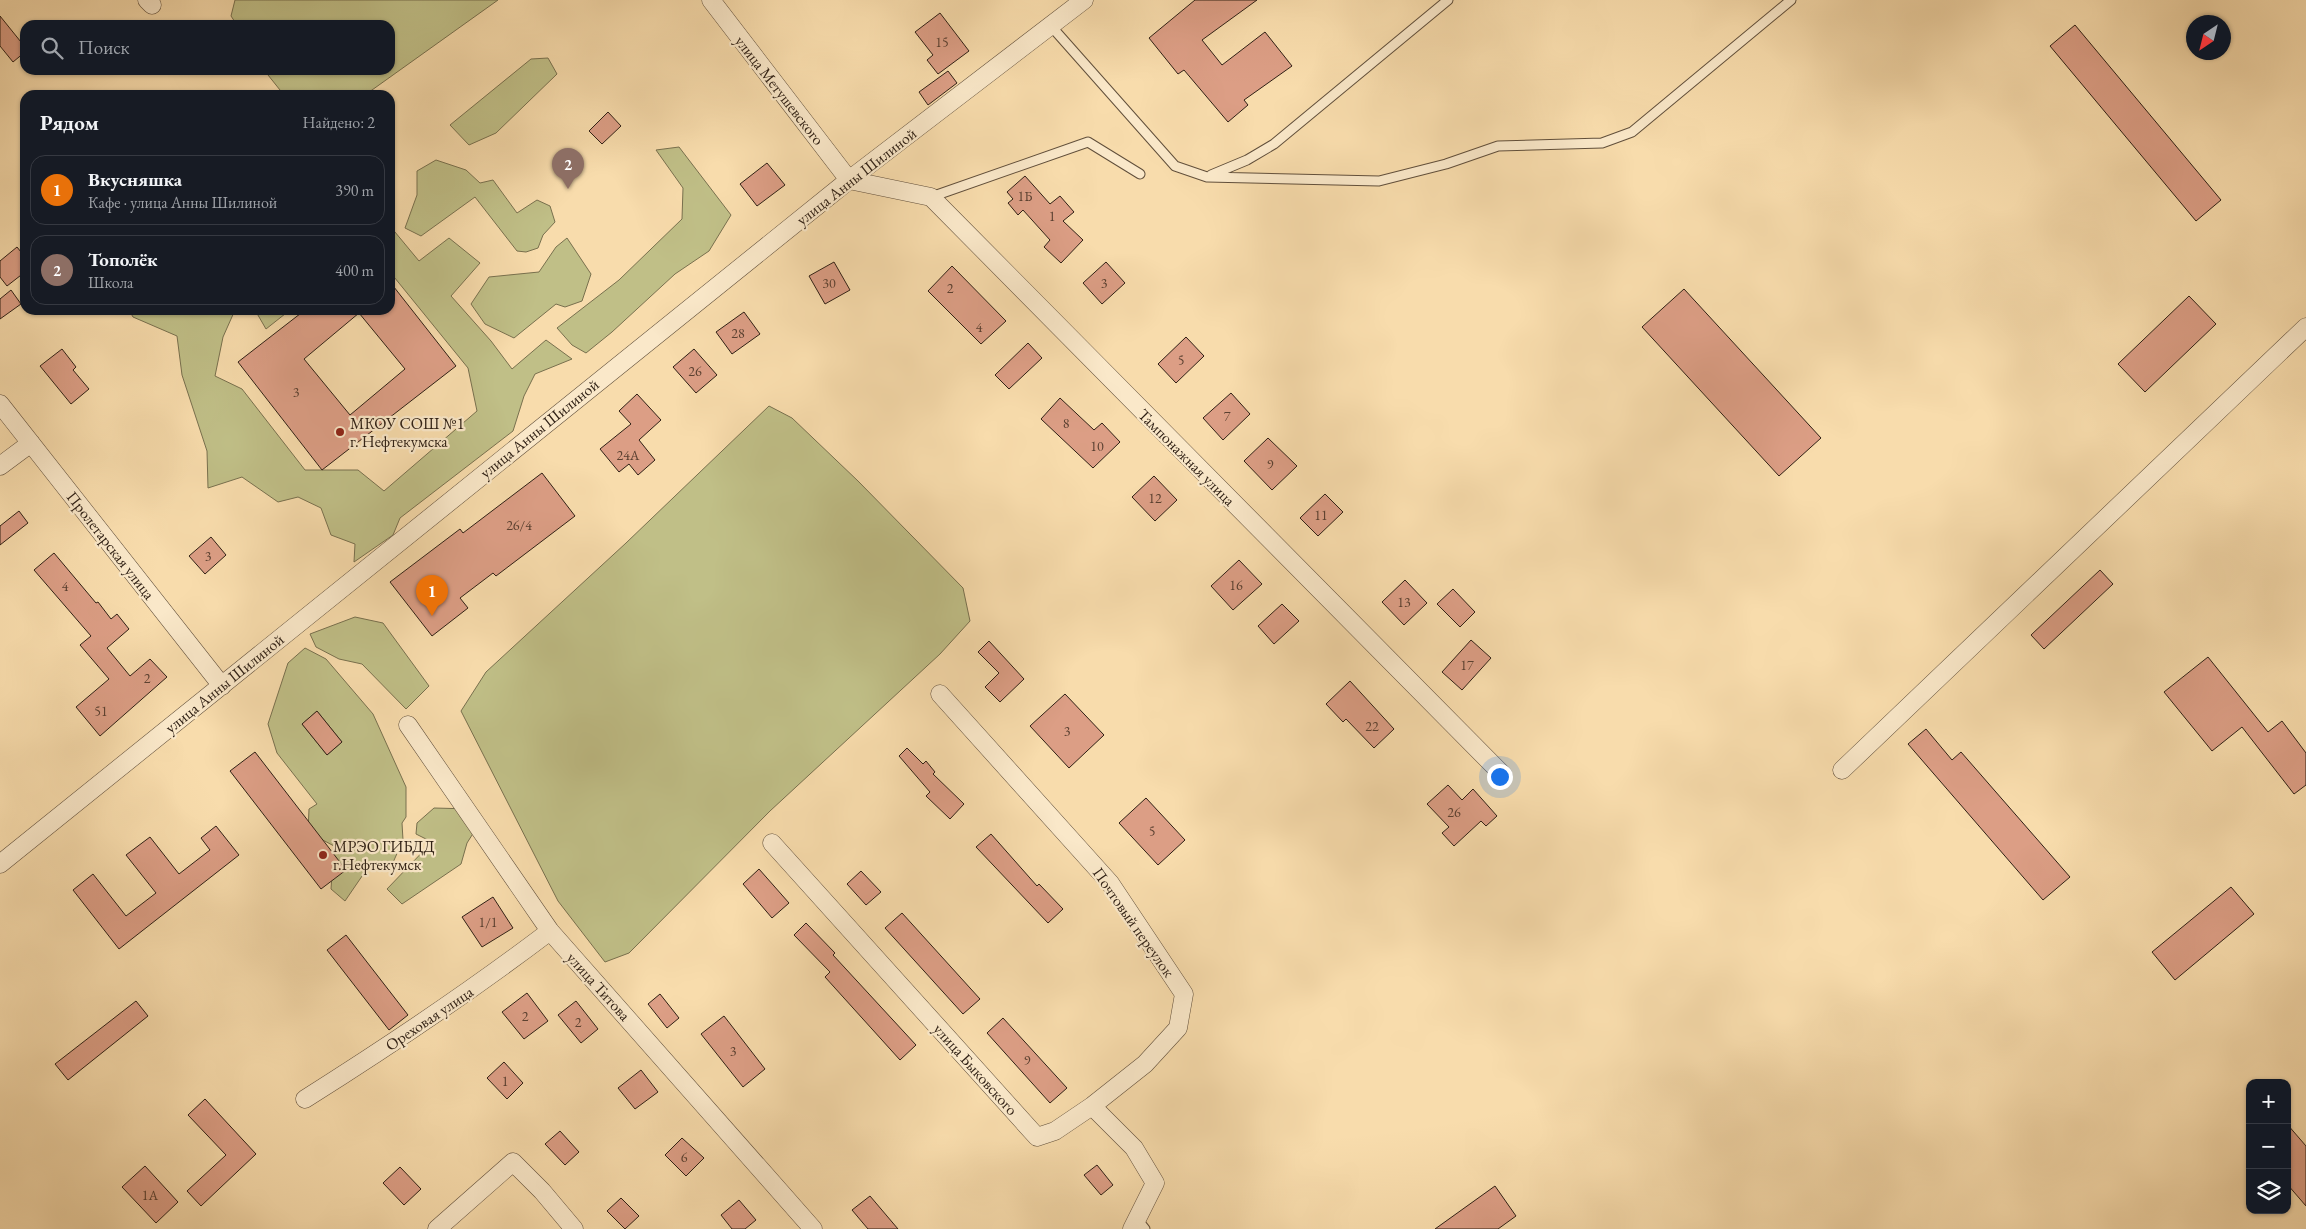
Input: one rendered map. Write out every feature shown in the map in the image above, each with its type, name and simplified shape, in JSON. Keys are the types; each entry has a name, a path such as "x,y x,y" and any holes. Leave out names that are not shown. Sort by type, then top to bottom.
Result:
{"street":[{"name":"улица Метушевского","path":"710,0 849,180"},
{"name":"улица Анны Шилиной","path":"0,864 552,417 849,180 1084,0"},
{"path":"849,180 931,197"},
{"name":"Тампонажная улица","path":"931,197 1502,775"},
{"path":"1842,770 2306,327"},
{"name":"Пролетарская улица","path":"0,404 222,686"},
{"path":"0,466 31,443"},
{"name":"Почтовый переулок","path":"940,694 1110,883 1184,994 1178,1028 1145,1064 1092,1106"},
{"name":"улица Титова","path":"408,725 550,931 813,1229"},
{"name":"улица Быковского","path":"772,842 1037,1137 1055,1131 1092,1106"},
{"name":"Ореховая улица","path":"306,1099 416,1028 550,931"},
{"path":"1092,1106 1134,1148 1155,1183 1137,1226"},
{"path":"438,1229 513,1162 542,1191 574,1229"}],"lane":[{"path":"1207,177 1246,160 1274,144 1448,0"},
{"path":"1050,26 1175,166 1207,177 1380,181 1446,164 1498,146 1602,143 1632,132 1791,0"},
{"path":"931,197 1088,142 1140,174"}],"shaded area":[{"path":"235,0 498,0 395,74 395,20 234,20 231,16"},
{"path":"548,58 557,74 496,133 469,145 450,125 531,59"},
{"path":"268,75 393,75 372,90 280,90"},
{"path":"679,147 731,215 709,251 675,274 612,332 586,353 572,345 557,328 619,280 682,219 683,188 656,150"},
{"path":"436,160 466,170 480,183 493,180 517,213 537,200 550,206 555,222 543,235 538,248 526,252 517,251 475,197 421,236 405,228 417,195 417,171"},
{"path":"395,232 419,261 449,238 480,263 451,296 491,341 512,369 546,340 572,359 535,374 524,396 513,431 400,518 393,535 354,562 355,544 331,535 321,508 298,497 278,502 242,477 208,488 207,451 182,375 177,336 132,315 233,315 223,337 215,376 242,389 305,470 358,470 384,491 477,411 468,368 395,278"},
{"path":"567,238 591,274 582,301 565,307 556,304 514,338 485,324 471,304 489,277 539,272 556,247"},
{"path":"258,315 284,315 266,329"},
{"path":"769,406 792,418 858,481 963,588 970,621 940,654 770,811 629,953 605,962 558,901 461,711 486,672 626,543"},
{"path":"355,617 383,623 429,686 406,709 362,664 339,659 316,647 310,634"},
{"path":"305,648 326,659 373,714 406,787 406,817 402,823 403,840 391,867 371,863 345,901 331,889 334,846 308,832 309,809 317,804 277,753 268,724 288,663","holes":["317,711 342,742 327,755 302,724"]},
{"path":"434,808 472,809 479,824 467,843 461,864 402,904 387,889 432,842 416,834 417,823"}],"building":[{"path":"1195,0 1257,0 1202,40 1222,65 1265,32 1292,66 1244,100 1248,105 1228,122 1184,70 1178,74 1149,38"},
{"path":"940,13 969,51 938,74 927,60 933,55 915,32"},
{"path":"0,16 20,41 20,56 13,62 0,46"},
{"path":"2075,25 2221,200 2196,221 2050,46"},
{"path":"948,71 957,83 928,105 919,92"},
{"path":"608,112 621,126 602,144 589,131"},
{"path":"767,163 785,185 757,206 740,184"},
{"path":"1025,176 1050,204 1060,196 1074,212 1063,221 1083,240 1061,263 1044,247 1050,240 1023,210 1018,215 1008,203 1013,199 1007,192"},
{"path":"17,247 20,251 20,276 7,286 0,277 0,261"},
{"path":"834,262 850,290 825,304 809,276"},
{"path":"1106,262 1125,283 1102,304 1083,283"},
{"path":"952,266 1006,321 981,344 928,291"},
{"path":"395,288 456,366 322,470 238,362 299,315 357,315 304,359 350,415 405,369 361,315 395,315"},
{"path":"1684,289 1821,438 1779,476 1642,327"},
{"path":"11,290 20,305 0,319 0,299"},
{"path":"2189,296 2216,324 2145,392 2118,364"},
{"path":"744,312 760,334 732,354 716,332"},
{"path":"1186,337 1204,356 1176,383 1158,364"},
{"path":"1028,343 1042,358 1009,389 995,375"},
{"path":"62,349 76,367 73,370 89,389 71,404 40,366"},
{"path":"694,349 717,375 696,393 673,367"},
{"path":"1231,393 1250,414 1223,440 1203,418"},
{"path":"637,394 661,420 639,440 655,460 638,475 629,464 619,472 600,449 631,424 619,411"},
{"path":"1060,398 1094,430 1102,423 1120,442 1093,468 1041,419"},
{"path":"1268,438 1297,466 1272,490 1244,461"},
{"path":"542,473 575,516 496,576 493,573 460,598 468,608 432,636 390,582 460,529 463,533"},
{"path":"1154,476 1177,500 1155,521 1132,497"},
{"path":"1325,494 1343,512 1318,536 1300,518"},
{"path":"19,511 28,523 0,545 0,526"},
{"path":"211,537 226,555 205,574 189,556"},
{"path":"54,553 111,619 117,614 129,629 107,648 130,676 150,659 167,677 100,736 76,707 109,679 80,645 91,636 34,570"},
{"path":"1239,560 1262,584 1233,610 1211,586"},
{"path":"2100,570 2113,584 2044,649 2031,635"},
{"path":"1405,580 1427,603 1404,625 1382,602"},
{"path":"1453,589 1475,612 1460,627 1437,604"},
{"path":"1282,604 1299,621 1274,644 1258,626"},
{"path":"1471,640 1491,658 1462,690 1442,672"},
{"path":"989,641 1024,679 1000,702 985,687 999,673 978,652"},
{"path":"2208,657 2268,732 2282,721 2306,753 2306,785 2294,794 2242,727 2212,751 2164,692"},
{"path":"1350,681 1394,729 1374,748 1346,719 1343,722 1326,704"},
{"path":"1065,694 1104,735 1069,768 1030,726"},
{"path":"317,711 342,742 327,755 302,724"},
{"path":"1926,729 1952,760 1961,752 2070,877 2043,900 1908,744"},
{"path":"907,748 923,764 926,761 935,772 933,774 964,804 950,819 926,796 930,792 899,756"},
{"path":"255,752 346,870 321,889 230,771"},
{"path":"1448,785 1462,800 1473,789 1497,816 1486,826 1481,821 1454,846 1442,833 1449,827 1427,804"},
{"path":"1146,798 1185,840 1158,865 1119,823"},
{"path":"216,826 239,855 119,949 73,890 93,874 126,916 156,893 126,855 150,837 179,874 210,850 201,838"},
{"path":"991,834 1037,886 1039,884 1063,909 1048,923 976,847"},
{"path":"759,869 789,903 772,918 743,884"},
{"path":"861,871 881,892 866,905 847,884"},
{"path":"2231,887 2254,914 2175,980 2152,952"},
{"path":"493,897 513,928 482,947 462,917"},
{"path":"902,913 980,999 963,1014 885,928"},
{"path":"806,923 916,1045 900,1060 825,977 830,972 794,935"},
{"path":"346,935 408,1015 389,1030 327,950"},
{"path":"527,993 548,1021 524,1039 502,1012"},
{"path":"660,994 679,1018 667,1028 648,1004"},
{"path":"136,1001 148,1016 68,1080 55,1064"},
{"path":"576,1001 598,1029 581,1043 558,1015"},
{"path":"724,1016 765,1069 743,1087 701,1034"},
{"path":"1003,1018 1067,1088 1050,1103 987,1033"},
{"path":"504,1062 523,1083 507,1099 487,1078"},
{"path":"641,1070 658,1092 635,1109 618,1088"},
{"path":"205,1099 256,1154 201,1206 187,1191 226,1155 188,1115"},
{"path":"2291,1129 2306,1146 2306,1206 2291,1189"},
{"path":"560,1131 579,1152 565,1165 545,1144"},
{"path":"682,1138 704,1158 686,1176 665,1155"},
{"path":"1097,1165 1113,1185 1101,1195 1084,1175"},
{"path":"145,1166 178,1202 156,1223 122,1187"},
{"path":"400,1167 421,1189 404,1205 383,1183"},
{"path":"1495,1186 1516,1216 1498,1229 1435,1229"},
{"path":"870,1196 898,1229 868,1229 852,1210"},
{"path":"621,1198 639,1216 625,1229 607,1211"},
{"path":"739,1200 756,1220 745,1229 732,1229 721,1215"}],"place":[{"name":"Тополёк","path":"568,189"},
{"name":"МКОУ СОШ №1 г. Нефтекумска","path":"340,432"},
{"name":"Вкусняшка","path":"432,616"},
{"name":"МРЭО ГИБДД г.Нефтекумск","path":"323,855"}]}
